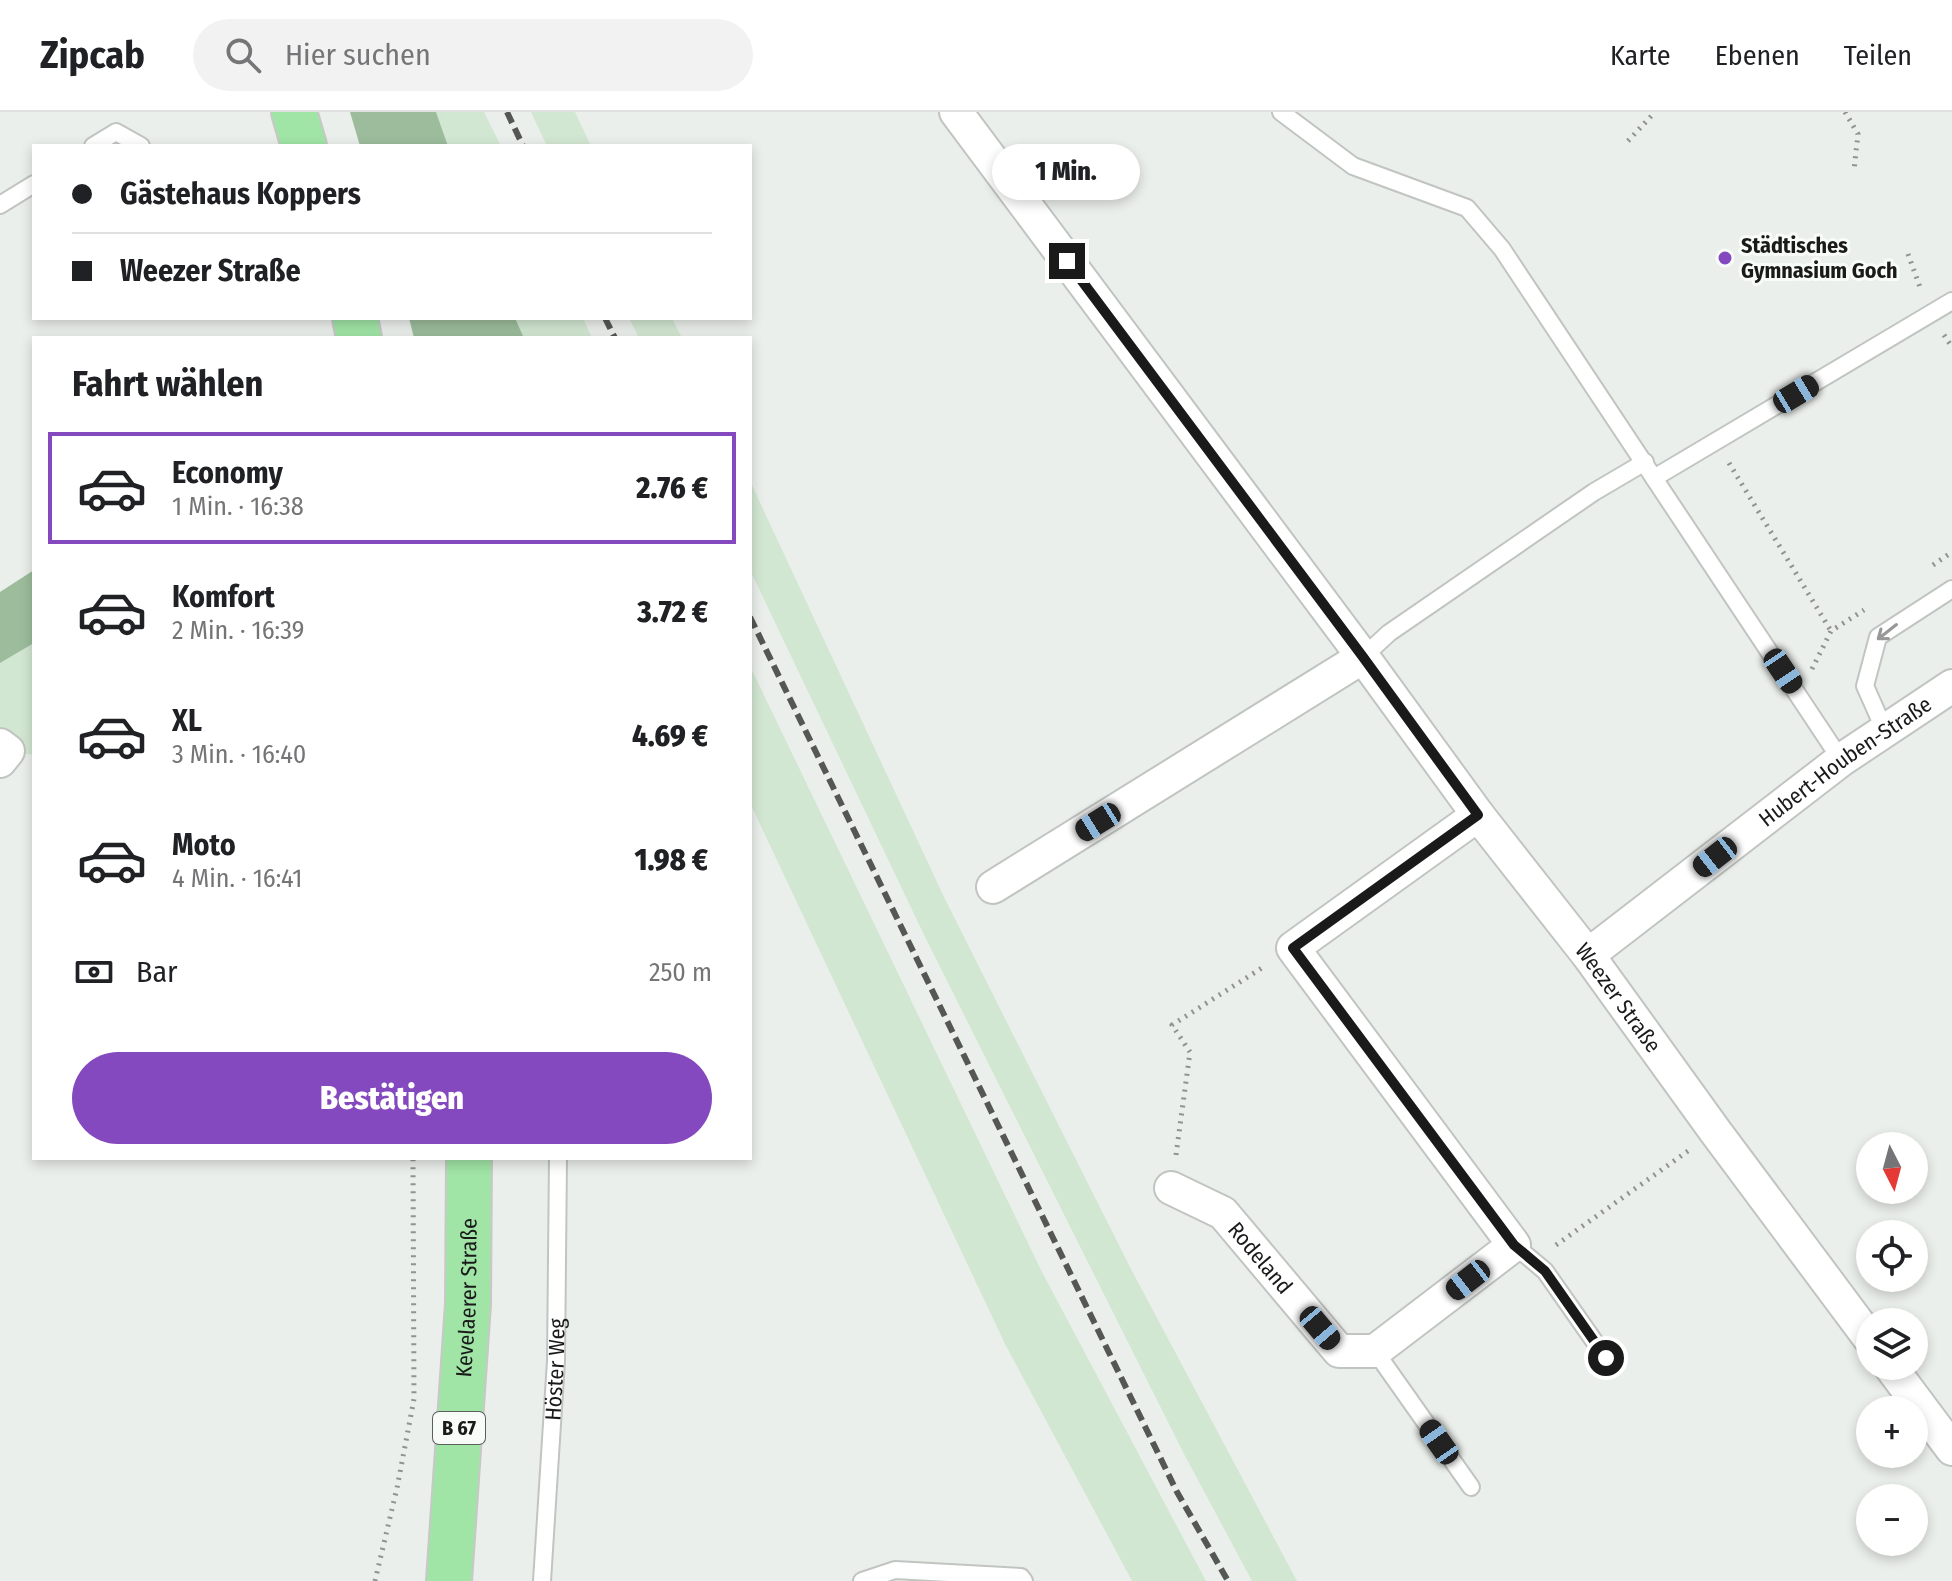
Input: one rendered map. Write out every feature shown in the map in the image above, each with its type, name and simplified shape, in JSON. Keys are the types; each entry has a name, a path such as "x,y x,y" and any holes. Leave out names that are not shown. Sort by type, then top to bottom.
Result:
{"main road":[{"path":"294,112 303,144"},
{"name":"Kevelaerer Straße","path":"444,1571 468,1304 469,1160"}],"street":[{"name":"Weezer Straße","path":"956,112 1478,815 1588,955 1856,1320"},
{"path":"993,887 1363,657"},
{"name":"Hubert-Houben-Straße","path":"1588,955 1841,760 1952,686"},
{"path":"0,745 8,751 0,761"},
{"path":"1375,1351 1514,1245 1293,948 1478,815"},
{"name":"Rodeland","path":"1171,1188 1223,1213 1339,1351 1375,1351"},
{"path":"1900,1380 1952,1449"}],"lane":[{"path":"1281,112 1353,166 1467,208 1502,249 1841,760"},
{"path":"96,144 116,132 137,144"},
{"path":"0,205 32,185"},
{"path":"1654,478 1952,301"},
{"path":"1363,657 1389,633 1594,492 1645,462"},
{"path":"1885,731 1865,686 1878,637 1952,589"},
{"name":"Höster Weg","path":"542,1581 556,1361 558,1160"},
{"path":"1514,1245 1545,1271 1606,1358"},
{"path":"1375,1351 1471,1487"},
{"path":"862,1581 895,1570 1021,1577 1024,1581"}],"path":[{"path":"1628,141 1655,112"},
{"path":"1845,112 1858,134 1854,170"},
{"path":"1716,442 1831,631"},
{"path":"1171,1188 1190,1052 1172,1025 1293,948"},
{"path":"1514,1245 1534,1252 1550,1250 1715,1131"},
{"path":"375,1581 414,1399 413,1160"}],"green space":[{"path":"350,112 436,112 447,144 359,144"},
{"path":"436,112 484,112 500,144 447,144"},
{"path":"531,112 575,112 590,144 546,144"},
{"path":"410,320 516,320 523,336 414,336"},
{"path":"516,320 584,320 591,336 523,336"},
{"path":"630,320 673,320 681,336 638,336"},
{"path":"752,485 944,897 1131,1269 1297,1581 1252,1581 1184,1454 925,937 752,574"},
{"path":"32,571 32,644 0,663 0,592"},
{"path":"32,644 32,755 8,751 0,745 0,663"},
{"path":"752,670 1041,1270 1206,1581 1132,1581 1005,1344 752,807"}],"railway":[{"path":"507,112 522,144"},
{"path":"606,320 614,336"},
{"path":"752,621 1177,1492 1228,1581"}],"place":[{"name":"Städtisches Gymnasium Goch","path":"1725,258"}],"route":[{"path":"1067,261 1478,815 1293,948 1514,1245 1545,1271 1606,1358"}]}
